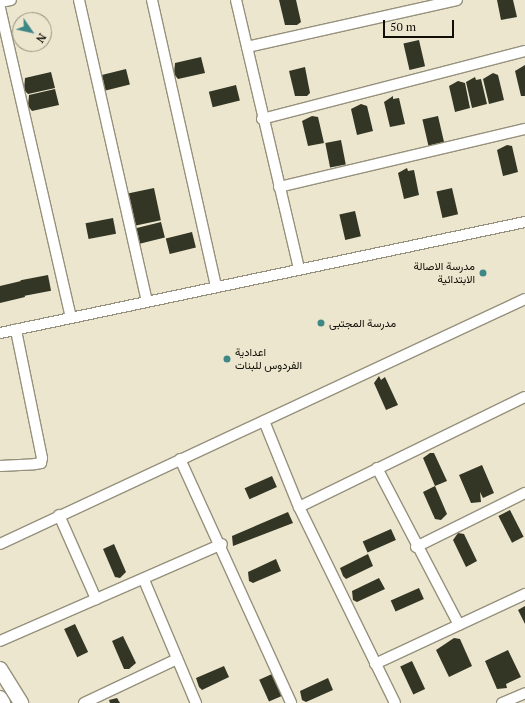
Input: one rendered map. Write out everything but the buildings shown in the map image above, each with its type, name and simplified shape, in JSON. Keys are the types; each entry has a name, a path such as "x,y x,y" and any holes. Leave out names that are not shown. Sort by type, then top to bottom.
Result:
{"street":[{"path":"0,2 11,0"},
{"path":"79,0 147,301"},
{"path":"152,0 216,286"},
{"path":"236,0 262,119 299,268"},
{"path":"247,47 457,0"},
{"path":"0,8 71,318"},
{"path":"262,119 525,51"},
{"path":"279,187 525,129"},
{"path":"0,333 299,268 525,222"},
{"path":"0,544 59,515 525,299"},
{"path":"0,466 35,464 41,462 42,458 16,330"},
{"path":"299,507 525,397"},
{"path":"264,421 299,507 395,703"},
{"path":"180,459 222,544 292,703"},
{"path":"377,468 416,547 459,625"},
{"path":"416,547 525,493"},
{"path":"59,515 96,599"},
{"path":"0,641 96,599 144,580 222,544"},
{"path":"144,580 196,703"},
{"path":"375,664 525,594"},
{"path":"84,703 178,659"},
{"path":"0,669 21,703"},
{"path":"504,703 525,693"},
{"path":"0,698 3,703"}],"place":[{"name":"مدرسة الاصالة الابتدائية","path":"483,273"},
{"name":"مدرسة المجتبى","path":"321,323"},
{"name":"اعدادية الفردوس للبنات","path":"227,359"}]}
